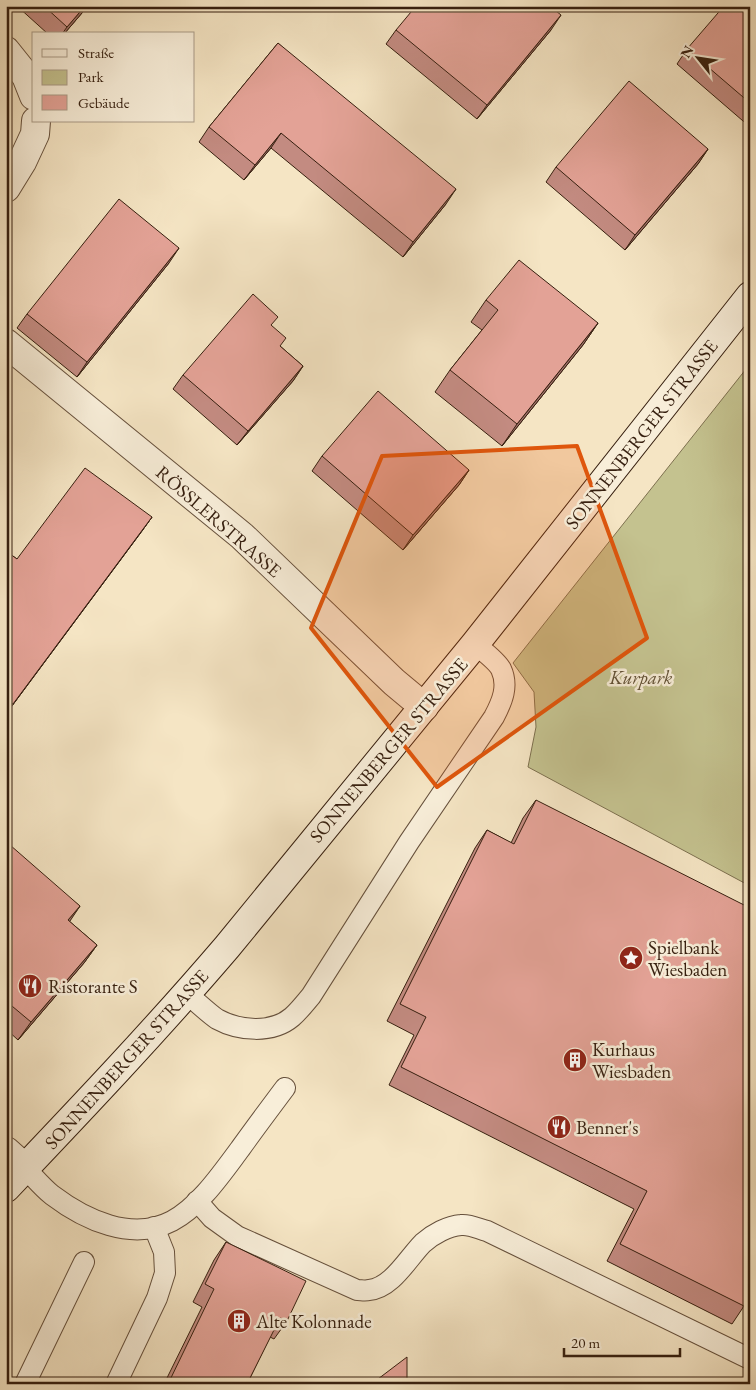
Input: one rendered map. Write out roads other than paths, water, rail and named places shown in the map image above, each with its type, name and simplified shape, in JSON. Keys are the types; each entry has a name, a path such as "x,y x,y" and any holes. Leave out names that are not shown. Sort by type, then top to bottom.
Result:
{"main road":[{"path":"6,50 26,76 32,91"},
{"path":"6,188 22,162 35,134 36,122"},
{"name":"SONNENBERGER STRASSE","path":"6,1188 16,1160 123,1064 187,994 475,644 750,296"},
{"name":"RÖSSLERSTRASSE","path":"6,343 242,536 394,682 424,707"}],"lane":[{"path":"187,994 217,1018 233,1026 256,1029 275,1026 291,1018 311,996 409,842 494,717 502,702 506,685 501,668 475,644"},
{"path":"16,1160 51,1194 91,1219 106,1224 143,1230 172,1221 197,1201 225,1168 285,1088"},
{"path":"197,1201 212,1218 237,1236 357,1290 369,1290 381,1286 398,1272 423,1243 435,1235 449,1228 462,1225 472,1226 750,1359"},
{"path":"116,1384 157,1298 164,1273 164,1252 154,1227"},
{"path":"24,1384 84,1262"}],"place":[{"name":"Spielbank Wiesbaden","path":"631,958"},
{"name":"Ristorante S","path":"30,986"},
{"name":"Kurhaus Wiesbaden","path":"575,1060"},
{"name":"Benner's","path":"559,1127"},
{"name":"Alte Kolonnade","path":"239,1321"}],"park label":[{"name":"Kurpark","path":"641,677"}]}
